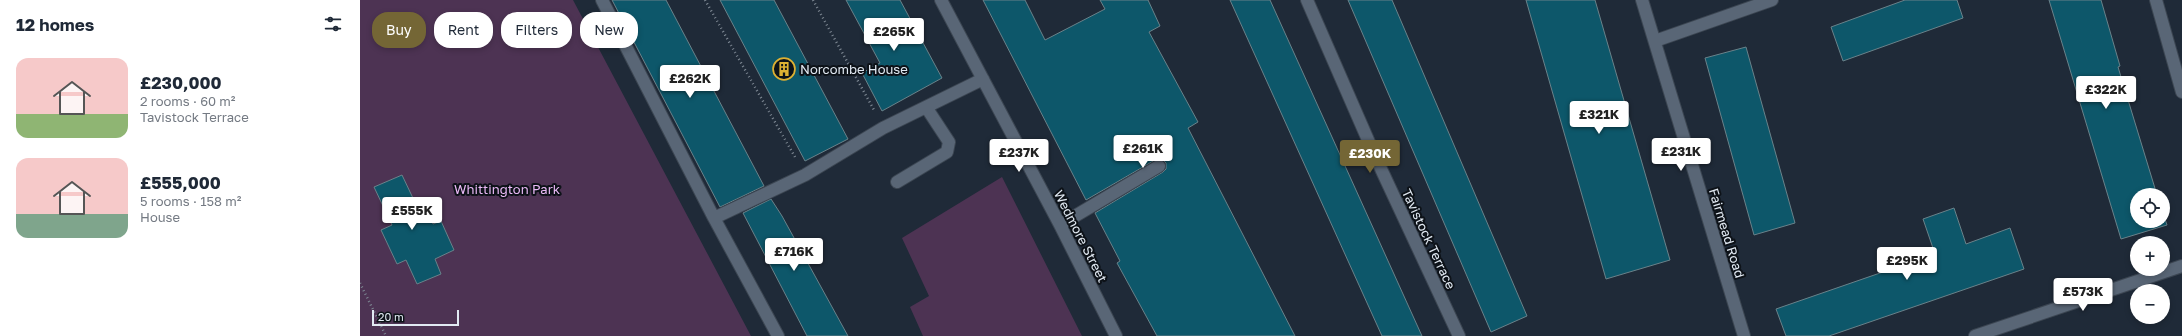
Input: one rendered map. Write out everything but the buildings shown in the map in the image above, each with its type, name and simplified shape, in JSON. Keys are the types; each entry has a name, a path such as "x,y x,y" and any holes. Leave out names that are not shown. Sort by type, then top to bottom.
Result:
{"street":[{"path":"602,0 714,218 778,336"},
{"name":"Wedmore Street","path":"941,0 1060,225 1116,336"},
{"name":"Tavistock Terrace","path":"1307,0 1375,156 1459,336"},
{"name":"Fairmead Road","path":"1642,0 1744,336"},
{"path":"1655,42 1772,0"},
{"path":"2156,0 2182,92"},
{"path":"714,218 805,175 883,128 983,79"},
{"path":"897,182 947,152 948,142 926,107"},
{"path":"1060,225 1159,166"},
{"path":"1976,336 2182,266"}],"path":[{"path":"705,0 805,175"},
{"path":"813,0 883,128"},
{"path":"360,283 386,336"}],"green space":[{"name":"Whittington Park","path":"360,0 573,0 580,13 580,48 598,48 751,336 360,336"},
{"path":"1002,177 1082,336 923,336 910,307 929,296 902,238"}],"place":[{"name":"Norcombe House","path":"784,69"}]}
